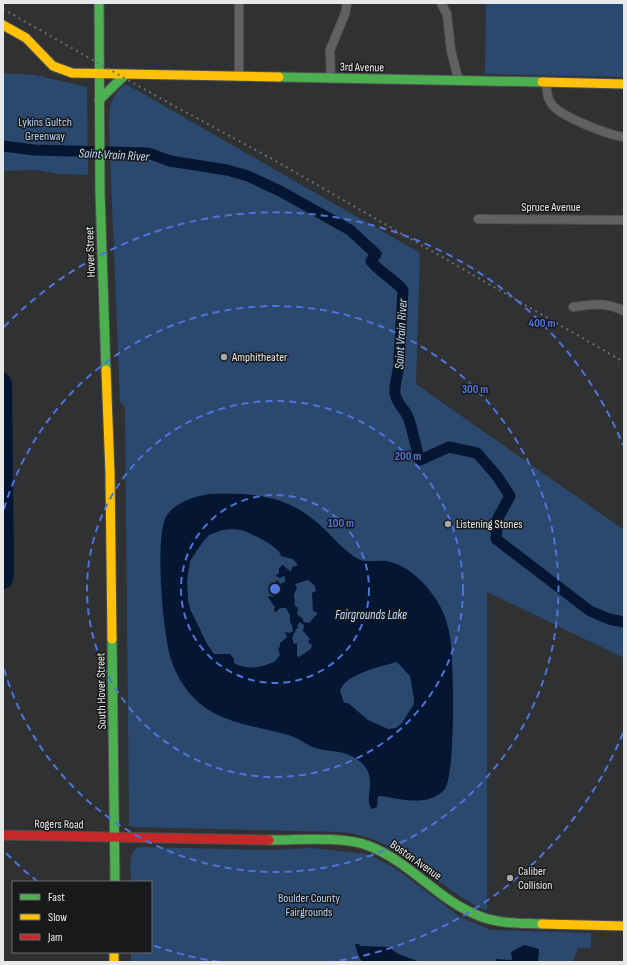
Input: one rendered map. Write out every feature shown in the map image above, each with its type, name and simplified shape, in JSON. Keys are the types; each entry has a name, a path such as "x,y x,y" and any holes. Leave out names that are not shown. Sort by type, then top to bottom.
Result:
{"street":[{"name":"Hover Street","path":"98,3 100,168 111,499"},
{"path":"239,3 239,77"},
{"path":"331,79 330,50 345,14 347,3"},
{"path":"441,3 447,14 452,51 459,81"},
{"name":"3rd Avenue","path":"3,24 26,38 57,69 72,73 624,84"},
{"path":"99,100 126,74"},
{"path":"547,82 547,94 554,107 600,131 624,137"},
{"name":"Spruce Avenue","path":"478,219 624,220"},
{"path":"573,307 591,303 606,304 624,311"},
{"name":"South Hover Street","path":"111,499 115,881"},
{"name":"Rogers Road","path":"3,835 115,837"},
{"name":"Boston Avenue","path":"115,837 351,841 363,843 382,850 396,858 453,902 466,911 481,917 497,922 624,926"}],"green space":[{"path":"486,3 624,3 624,77 485,74"},
{"name":"Lykins Gultch Greenway","path":"3,73 35,75 87,87 88,175 60,174 36,170 3,171"},
{"path":"126,84 420,253 416,384 624,530 624,658 487,592 487,911 450,889 401,853 363,836 341,832 132,827 127,824 129,823 125,408 120,401 109,130 109,116 113,98 120,88"},
{"name":"Boulder County Fairgrounds","path":"139,847 272,850 312,848 367,854 395,868 460,917 491,930 591,933 591,948 578,948 573,962 131,962 131,953 152,953 152,881 131,881 131,857 135,849"}],"water":[{"path":"3,371 9,376 12,382 14,575 11,586 3,590"},
{"name":"Fairgrounds Lake","path":"209,494 254,495 282,501 307,515 320,525 353,556 361,560 385,561 400,565 414,574 431,592 438,602 448,627 451,649 453,692 451,764 448,781 444,790 437,796 422,800 405,800 380,796 378,797 377,807 372,809 369,805 370,780 368,773 365,766 358,760 348,754 315,748 291,736 242,724 219,716 198,702 189,692 176,671 168,647 161,586 161,542 163,526 167,515 171,510 192,498","holes":["222,530 241,530 271,545 279,552 281,556 293,559 298,565 292,567 291,572 283,565 279,568 279,573 276,575 277,577 281,578 283,576 285,577 285,582 280,584 277,580 275,583 279,585 277,588 278,591 271,594 274,594 273,597 268,597 275,607 275,613 280,608 286,608 290,615 290,622 293,631 290,633 285,632 287,637 280,643 280,647 278,648 280,655 276,661 259,667 244,667 234,663 234,659 230,654 214,654 207,644 191,611 188,601 187,581 190,561 209,535","308,580 315,586 316,591 312,593 313,611 318,613 309,623 303,622 303,619 297,614 298,608 295,606 294,594 297,588 295,584","300,622 304,625 303,631 310,639 308,642 312,645 311,649 299,657 297,656 297,643 294,644 292,638 296,629 298,628 297,626","397,662 410,676 414,704 402,723 396,728 388,729 368,720 348,703 344,703 340,691 343,685 356,675 374,668"]},
{"path":"355,944 359,944 360,946 390,947 399,954 419,962 362,962"},
{"path":"524,945 539,949 538,962 496,962 496,959 512,960 511,952"}],"waterway":[{"name":"Saint Vrain River","path":"3,146 34,150 148,153 170,161 227,170 248,176 280,191 350,230 376,254 371,261 403,290 399,368 395,384 395,393 397,400 408,417 420,460 449,447 477,453 497,476 510,496 498,518 496,539 590,611 609,619 624,622"}],"railway":[{"path":"3,9 158,97 274,160 624,362"}],"traffic: fast":[{"path":"99,3 100,192 106,370"},
{"path":"99,100 126,74"},
{"path":"279,77 542,82"},
{"path":"112,639 115,881"},
{"path":"269,840 334,840 369,846 398,862 452,902 482,917 512,923 542,924"}],"traffic: slow":[{"path":"3,25 26,38 53,66 72,73 279,77"},
{"path":"542,82 624,84"},
{"path":"106,370 110,473 112,639"},
{"path":"542,924 624,926"},
{"path":"114,953 114,962"}],"traffic: jam":[{"path":"3,835 269,840"}],"place":[{"name":"Amphitheater","path":"224,357"},
{"name":"Listening Stones","path":"448,524"},
{"name":"Caliber Collision","path":"510,878"}]}
